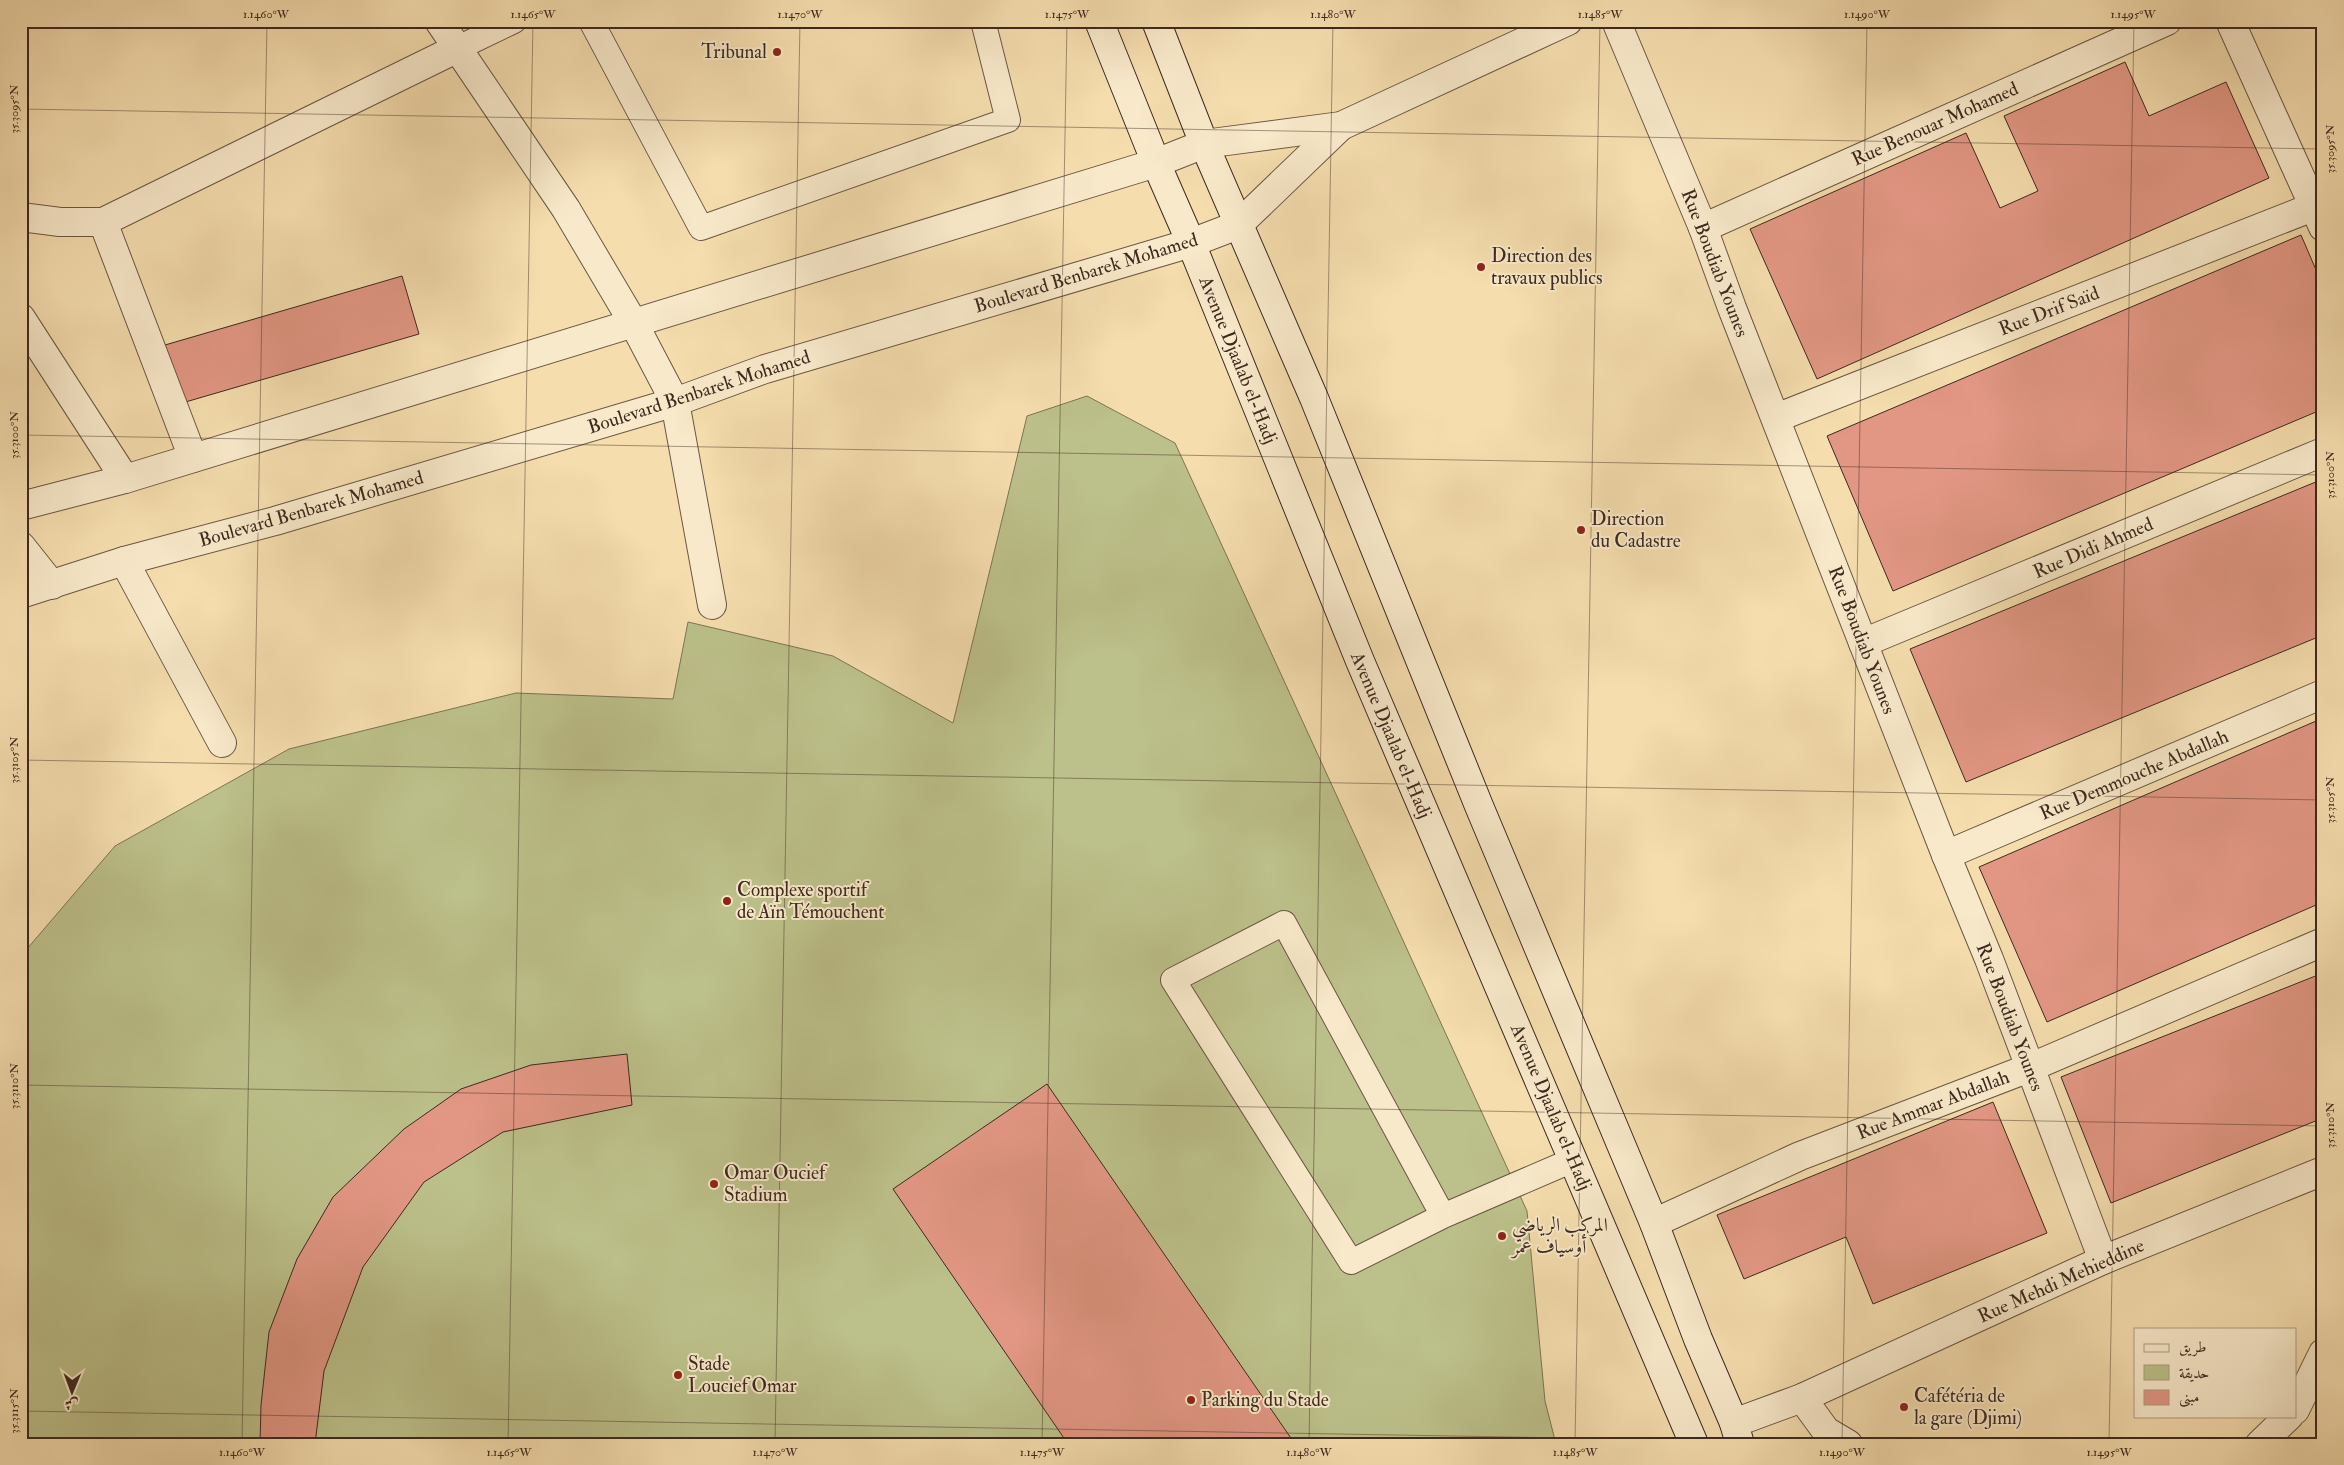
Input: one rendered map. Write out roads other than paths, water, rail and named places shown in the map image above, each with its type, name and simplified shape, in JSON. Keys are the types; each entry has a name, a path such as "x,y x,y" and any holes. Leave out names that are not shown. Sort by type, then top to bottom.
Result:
{"street":[{"path":"439,21 566,208 634,324 676,402 712,606"},
{"name":"Avenue Djaalab el-Hadj","path":"1099,21 1360,661 1694,1444"},
{"path":"1156,21 1204,144 1314,398 1479,806 1654,1223 1737,1433"},
{"name":"Boulevard Benbarek Mohamed","path":"21,506 125,479 634,324 1156,163 1204,144 1341,126 1568,21"},
{"name":"Rue Boudiab Younes","path":"1616,21 1703,228 1732,308 1946,855 1989,959 2104,1260"},
{"name":"Rue Benouar Mohamed","path":"1703,228 2168,21"},
{"path":"2230,21 2320,213"},
{"path":"21,217 60,222 103,222 458,48"},
{"name":"Boulevard Benbarek Mohamed","path":"21,594 124,561 284,518 676,402 765,369 1191,243 1238,225 1341,126"},
{"name":"Rue Drif Saïd","path":"1776,418 2320,213"},
{"path":"103,222 193,458"},
{"path":"21,318 125,479"},
{"name":"Rue Didi Ahmed","path":"1863,643 2323,452"},
{"path":"21,546 52,585"},
{"path":"124,561 222,743"},
{"name":"Rue Demmouche Abdallah","path":"1946,855 2323,694"},
{"name":"Rue Ammar Abdallah","path":"1654,1223 1800,1156 2030,1068 2323,942"},
{"name":"Rue Mehdi Mehieddine","path":"1737,1433 1802,1398 2104,1260 2323,1171"},
{"path":"2296,1408 2323,1353"},
{"path":"1802,1398 1826,1431 1848,1444"},
{"path":"2260,1444 2287,1418"}],"lane":[{"path":"458,48 514,21"},
{"path":"591,21 701,228 1008,120 983,21"},
{"path":"1443,1216 1284,923 1173,980 1351,1262 1443,1216 1573,1160"}],"place":[{"name":"Tribunal","path":"777,52"},
{"name":"Direction des travaux publics","path":"1481,267"},
{"name":"Direction du Cadastre","path":"1581,530"},
{"name":"Complexe sportif de Aïn Témouchent","path":"727,901"},
{"name":"Omar Oucief Stadium","path":"714,1184"},
{"name":"المركب الرياضي أوسياف عمر","path":"1502,1236"},
{"name":"Stade Loucief Omar","path":"678,1375"},
{"name":"Parking du Stade","path":"1191,1400"},
{"name":"Cafétéria de la gare (Djimi)","path":"1904,1407"}]}
